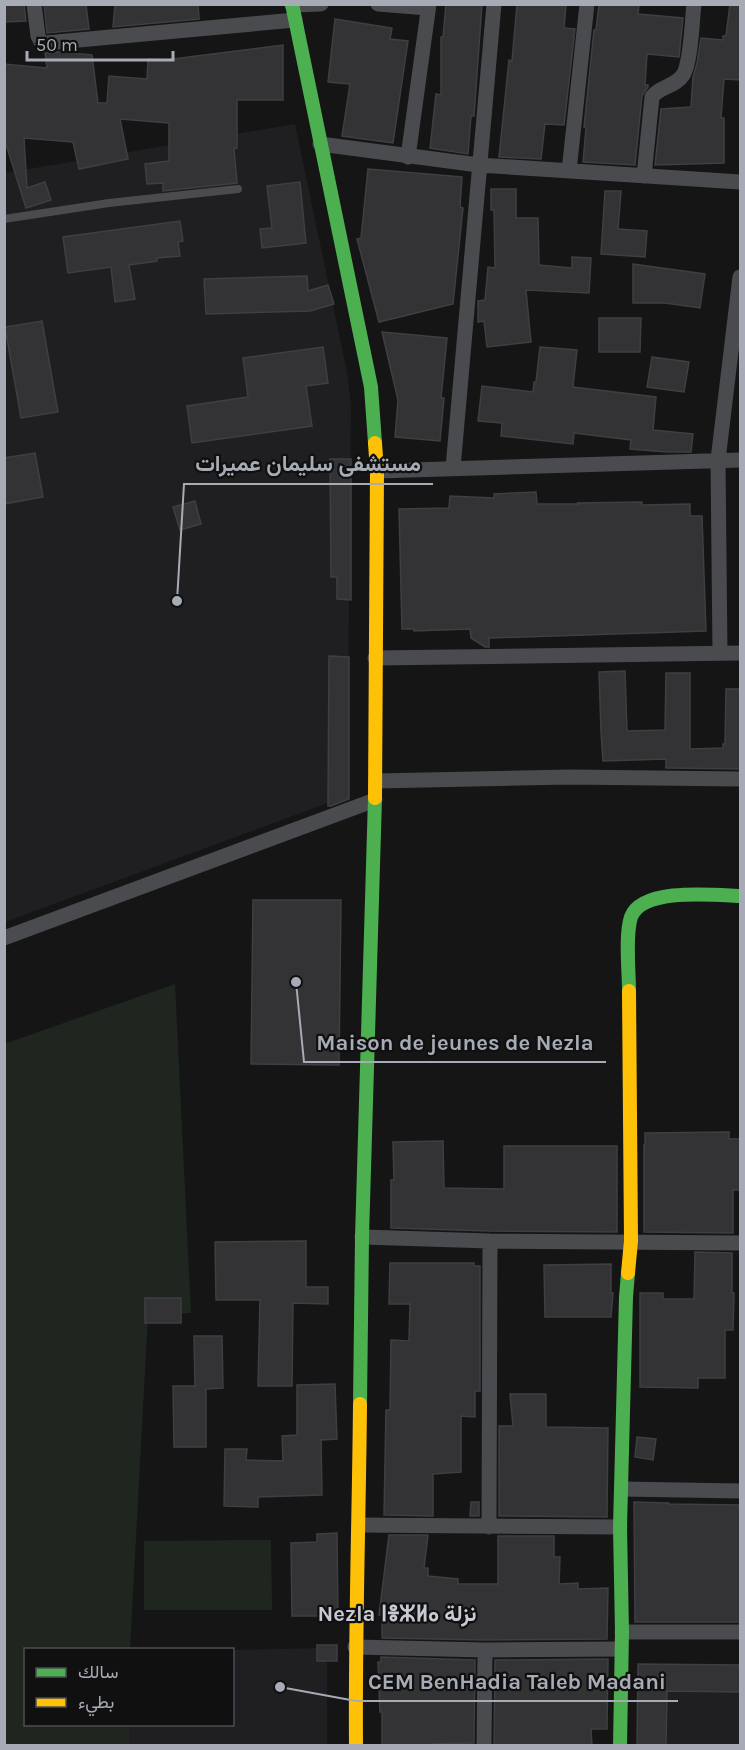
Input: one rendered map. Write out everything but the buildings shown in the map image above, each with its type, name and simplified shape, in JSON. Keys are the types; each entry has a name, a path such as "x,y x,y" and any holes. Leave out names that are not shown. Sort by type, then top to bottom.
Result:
{"street":[{"path":"34,4 38,36 41,42 46,44 293,10 321,4"},
{"path":"378,4 429,6 408,157"},
{"path":"453,468 494,4"},
{"path":"569,171 587,4"},
{"path":"644,176 652,97 656,91 683,75 687,61 694,4"},
{"path":"293,10 371,387 377,471 376,781 362,1237 360,1525 355,1647 356,1746"},
{"path":"320,144 479,165 741,182"},
{"path":"720,653 718,460 741,277"},
{"path":"377,471 741,460"},
{"path":"375,658 741,653"},
{"path":"376,781 570,777 741,779"},
{"path":"4,938 375,800"},
{"path":"620,1746 622,1632 620,1527 626,1297 631,1241 628,955 630,921 635,909 646,900 662,896 741,896"},
{"path":"362,1237 490,1241 741,1243"},
{"path":"489,1527 490,1241"},
{"path":"622,1489 741,1491"},
{"path":"360,1525 620,1527"},
{"path":"622,1632 741,1632"},
{"path":"355,1647 485,1650 621,1648"},
{"path":"484,1746 485,1650"}],"lane":[{"path":"4,219 109,203 238,189"}],"shaded area":[{"path":"295,124 347,372 351,406 347,796 5,922 5,173"},
{"path":"175,984 191,1313 148,1315 130,1648 24,1648 24,1726 129,1726 129,1745 5,1745 4,1044"},
{"path":"271,1540 272,1610 144,1610 144,1541"},
{"path":"327,1648 327,1745 129,1746 129,1726 234,1726 234,1650"},
{"path":"638,1664 740,1666 740,1745 637,1746"}],"traffic: fast":[{"path":"292,4 371,387 375,443"},
{"path":"360,1404 362,1237 375,798"},
{"path":"629,991 628,933 631,917 638,907 649,901 680,895 740,896"},
{"path":"620,1746 622,1632 620,1527 628,1273"}],"traffic: slow":[{"path":"375,443 377,471 375,798"},
{"path":"628,1273 631,1241 629,991"},
{"path":"356,1746 360,1404"}],"place":[{"name":"مستشفى سليمان عميرات","path":"177,601"},
{"name":"Maison de jeunes de Nezla","path":"296,982"},
{"name":"CEM BenHadia Taleb Madani","path":"280,1687"}],"district":[{"name":"Nezla ⵏⴻⵣⵍⴰ نزلة","path":"397,1614"}]}
